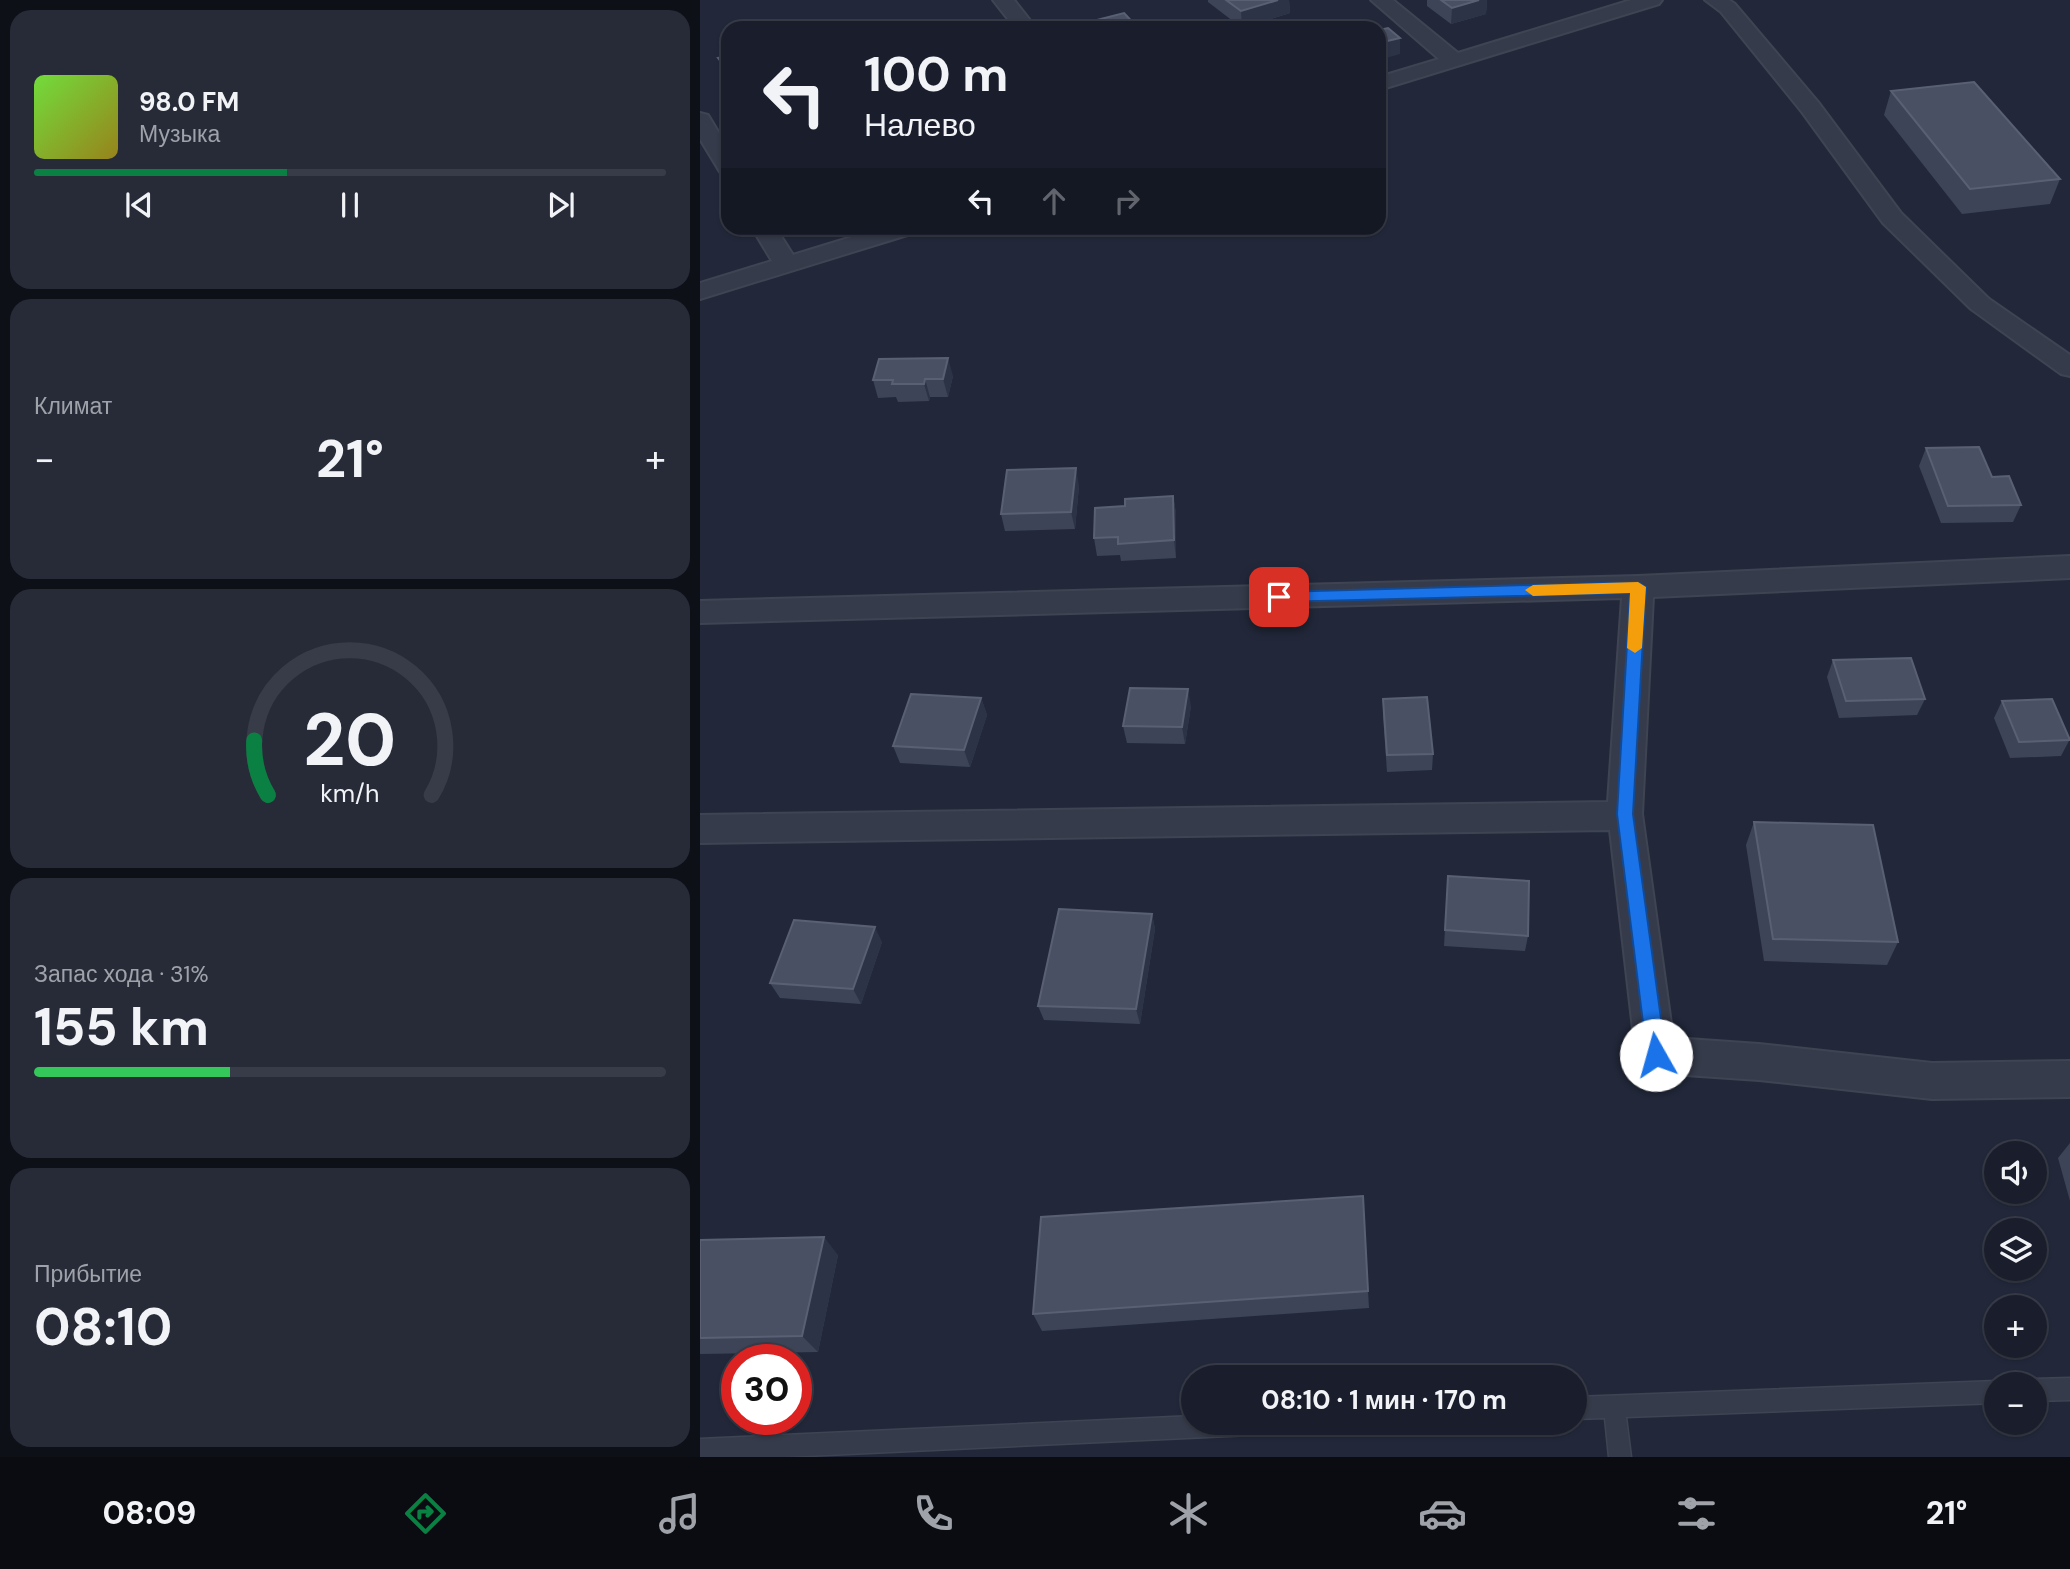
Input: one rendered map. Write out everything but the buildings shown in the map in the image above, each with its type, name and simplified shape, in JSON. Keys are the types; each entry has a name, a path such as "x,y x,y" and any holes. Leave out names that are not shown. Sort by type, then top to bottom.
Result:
{"street":[{"path":"1003,0 1020,21"},
{"path":"1381,0 1455,61"},
{"path":"1386,82 1652,0"},
{"path":"1714,0 1728,8 1810,107 1892,218 1980,304 2070,368"},
{"path":"700,120 721,155"},
{"path":"768,235 786,264"},
{"path":"700,291 882,235"},
{"path":"700,612 1638,587 2070,567"},
{"path":"1638,587 1625,814 1656,1055 1759,1062 1932,1081 2070,1079"},
{"path":"700,829 1598,817 1625,814"}],"lane":[{"path":"2047,1390 2070,1389"},
{"path":"1587,1407 1984,1392"},
{"path":"1614,1406 1620,1457"},
{"path":"700,1450 1181,1427"}],"slow traffic":[{"path":"1533,590 1638,587 1635,648"}],"route":[{"path":"1279,597 1638,587 1625,814 1656,1055"}]}
